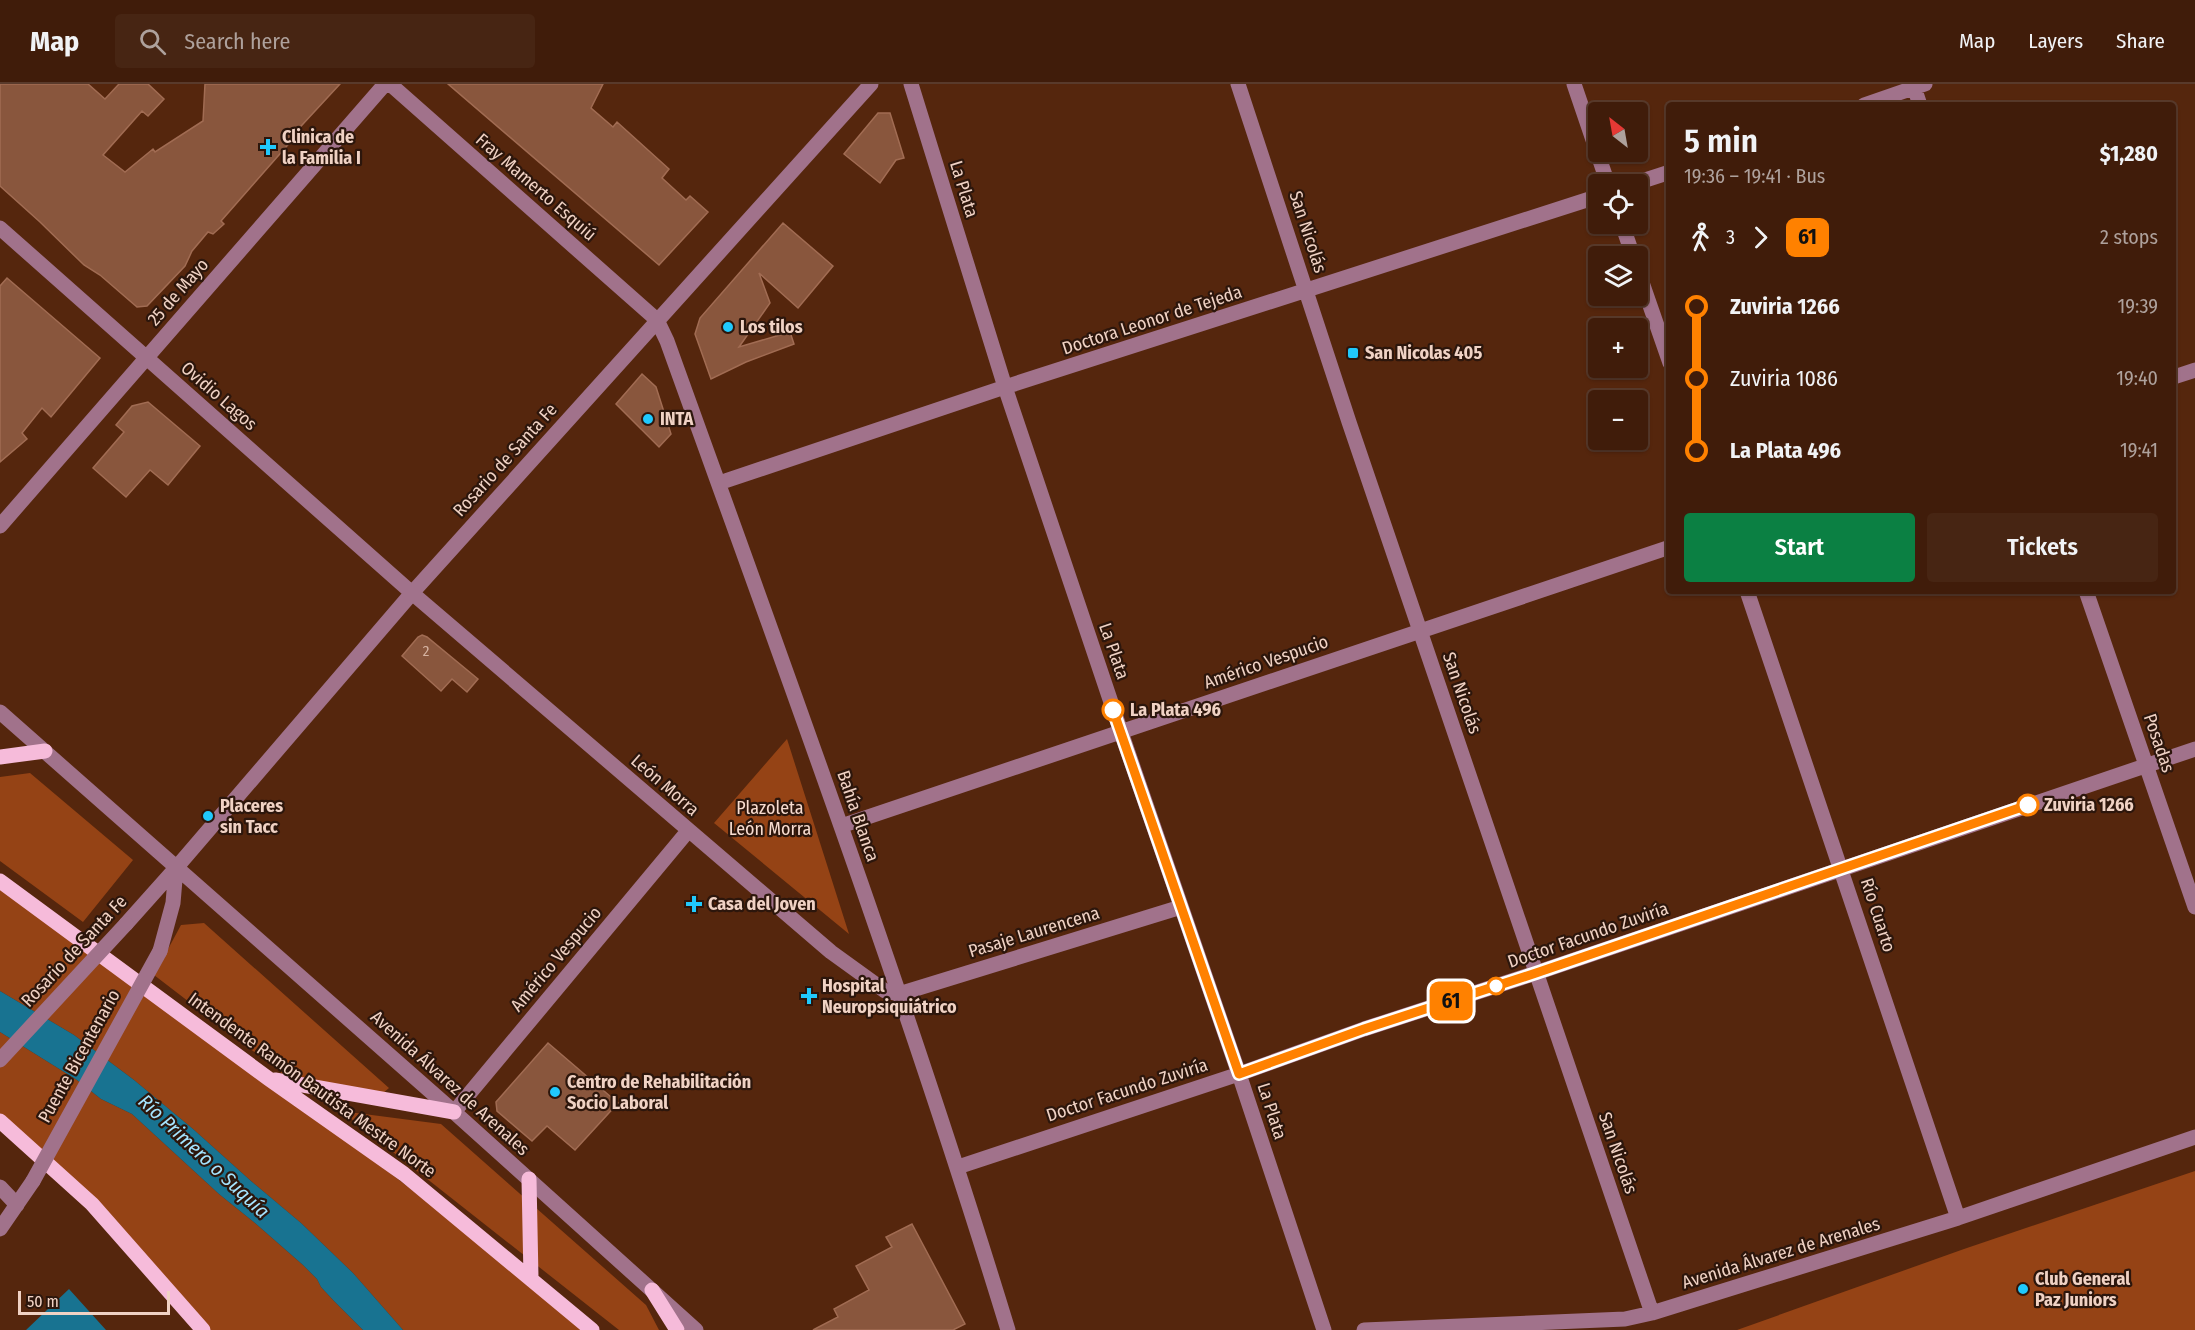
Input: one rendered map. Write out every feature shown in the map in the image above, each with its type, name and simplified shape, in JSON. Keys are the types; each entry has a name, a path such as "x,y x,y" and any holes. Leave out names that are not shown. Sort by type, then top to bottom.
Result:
{"main road":[{"path":"0,757 45,751"},
{"name":"Intendente Ramón Bautista Mestre Norte","path":"0,882 404,1174 592,1330"},
{"path":"270,1079 454,1112"},
{"path":"0,1121 92,1204 203,1330"},
{"path":"529,1179 531,1278"},
{"path":"652,1290 677,1330"}],"street":[{"name":"25 de Mayo","path":"0,526 385,84"},
{"name":"Fray Mamerto Esquiú","path":"390,84 657,320"},
{"name":"Rosario de Santa Fe","path":"0,1060 176,868 412,593 871,84"},
{"name":"La Plata","path":"910,84 1005,387 1324,1330"},
{"name":"San Nicolás","path":"1238,84 1420,631 1652,1313"},
{"path":"1574,84 1605,174"},
{"path":"1872,102 1918,85 1920,102"},
{"path":"1648,179 1666,173"},
{"name":"Doctora Leonor de Tejeda","path":"718,483 1005,387 1588,200"},
{"name":"Ovidio Lagos","path":"0,228 412,593"},
{"path":"1648,300 1666,352"},
{"name":"Bahía Blanca","path":"657,320 667,341 841,826 958,1167 1008,1330"},
{"path":"2176,376 2195,370"},
{"name":"Américo Vespucio","path":"841,826 1666,548"},
{"name":"León Morra","path":"412,593 850,968 885,991 899,994"},
{"name":"Río Cuarto","path":"1748,594 1958,1218"},
{"name":"Posadas","path":"2087,594 2195,907"},
{"name":"Avenida Álvarez de Arenales","path":"0,712 454,1112 696,1330"},
{"name":"Doctor Facundo Zuviría","path":"958,1167 1239,1074 1364,1029 1536,973 2195,749"},
{"name":"Américo Vespucio","path":"454,1112 688,831"},
{"name":"Puente Bicentenario","path":"17,1205 33,1181 160,951 173,903 176,868"},
{"name":"Pasaje Laurencena","path":"899,994 1182,907"},
{"name":"Avenida Álvarez de Arenales","path":"1364,1330 1625,1319 1652,1313 1958,1218 2195,1137"},
{"path":"0,1187 17,1205 0,1229"}],"green space":[{"name":"Plazoleta León Morra","path":"787,739 849,934 714,823"},
{"path":"30,773 133,860 83,922 0,861 0,777"},
{"path":"0,881 269,1079 592,1330 403,1330 353,1273 301,1223 193,1129 134,1080 74,1035 0,991"},
{"path":"204,923 389,1088 376,1099 296,1084 154,975 181,925"},
{"path":"0,1032 77,1080 101,1099 132,1114 219,1194 303,1265 363,1330 203,1330 92,1204 0,1121"},
{"path":"341,1111 441,1124 646,1305 659,1330 619,1330"},
{"name":"Club General Paz Juniors","path":"2195,1171 2195,1330 1737,1330 1964,1249"}],"water":[{"name":"Río Primero o Suquía","path":"0,991 74,1035 134,1080 193,1129 301,1223 353,1273 403,1330 363,1330 303,1265 219,1194 132,1114 101,1099 77,1080 0,1032"},
{"path":"69,1289 106,1330 26,1330"}],"building":[{"path":"0,84 88,84 105,99 119,84 148,84 164,99 148,116 142,111 103,155 125,172 153,149 155,152 203,121 205,84 340,84 291,137 293,139 221,221 224,224 213,234 208,232 192,251 185,266 147,306 137,307 100,275 84,265 0,186"},
{"path":"448,84 603,84 591,108 613,127 617,122 669,169 662,178 686,200 690,196 708,212 659,265"},
{"path":"878,113 890,113 904,158 896,160 880,183 844,154"},
{"path":"783,223 833,266 798,308 759,273 770,303 739,347 790,332 794,344 746,362 711,379 695,334 700,318"},
{"path":"7,278 100,358 51,417 42,408 22,433 27,439 0,462 0,286"},
{"name":"INTA","path":"642,374 656,387 671,434 659,447 616,404"},
{"path":"148,402 200,446 168,485 150,470 126,497 93,468 124,432 116,425 132,406"},
{"path":"422,635 478,679 467,692 452,679 441,691 402,656"},
{"name":"Centro de Rehabilitación Socio Laboral","path":"548,1043 618,1103 575,1150 547,1126 532,1141 497,1111 496,1102"},
{"path":"912,1224 965,1324 953,1330 813,1330 838,1317 834,1309 869,1290 856,1266 892,1247 886,1237"}],"bus line":[{"name":"61","path":"1113,710 1239,1074 1364,1029 1536,973 2028,805"}],"place":[{"name":"Clinica de la Familia I","path":"268,147"},
{"name":"Los tilos","path":"728,327"},
{"name":"San Nicolas 405","path":"1353,353"},
{"name":"INTA","path":"648,419"},
{"name":"La Plata 496","path":"1113,710"},
{"name":"Zuviria 1266","path":"2028,805"},
{"name":"Placeres sin Tacc","path":"208,816"},
{"name":"Casa del Joven","path":"694,904"},
{"name":"Hospital Neuropsiquiátrico","path":"809,996"},
{"name":"Centro de Rehabilitación Socio Laboral","path":"555,1092"},
{"name":"Club General Paz Juniors","path":"2023,1289"}]}
